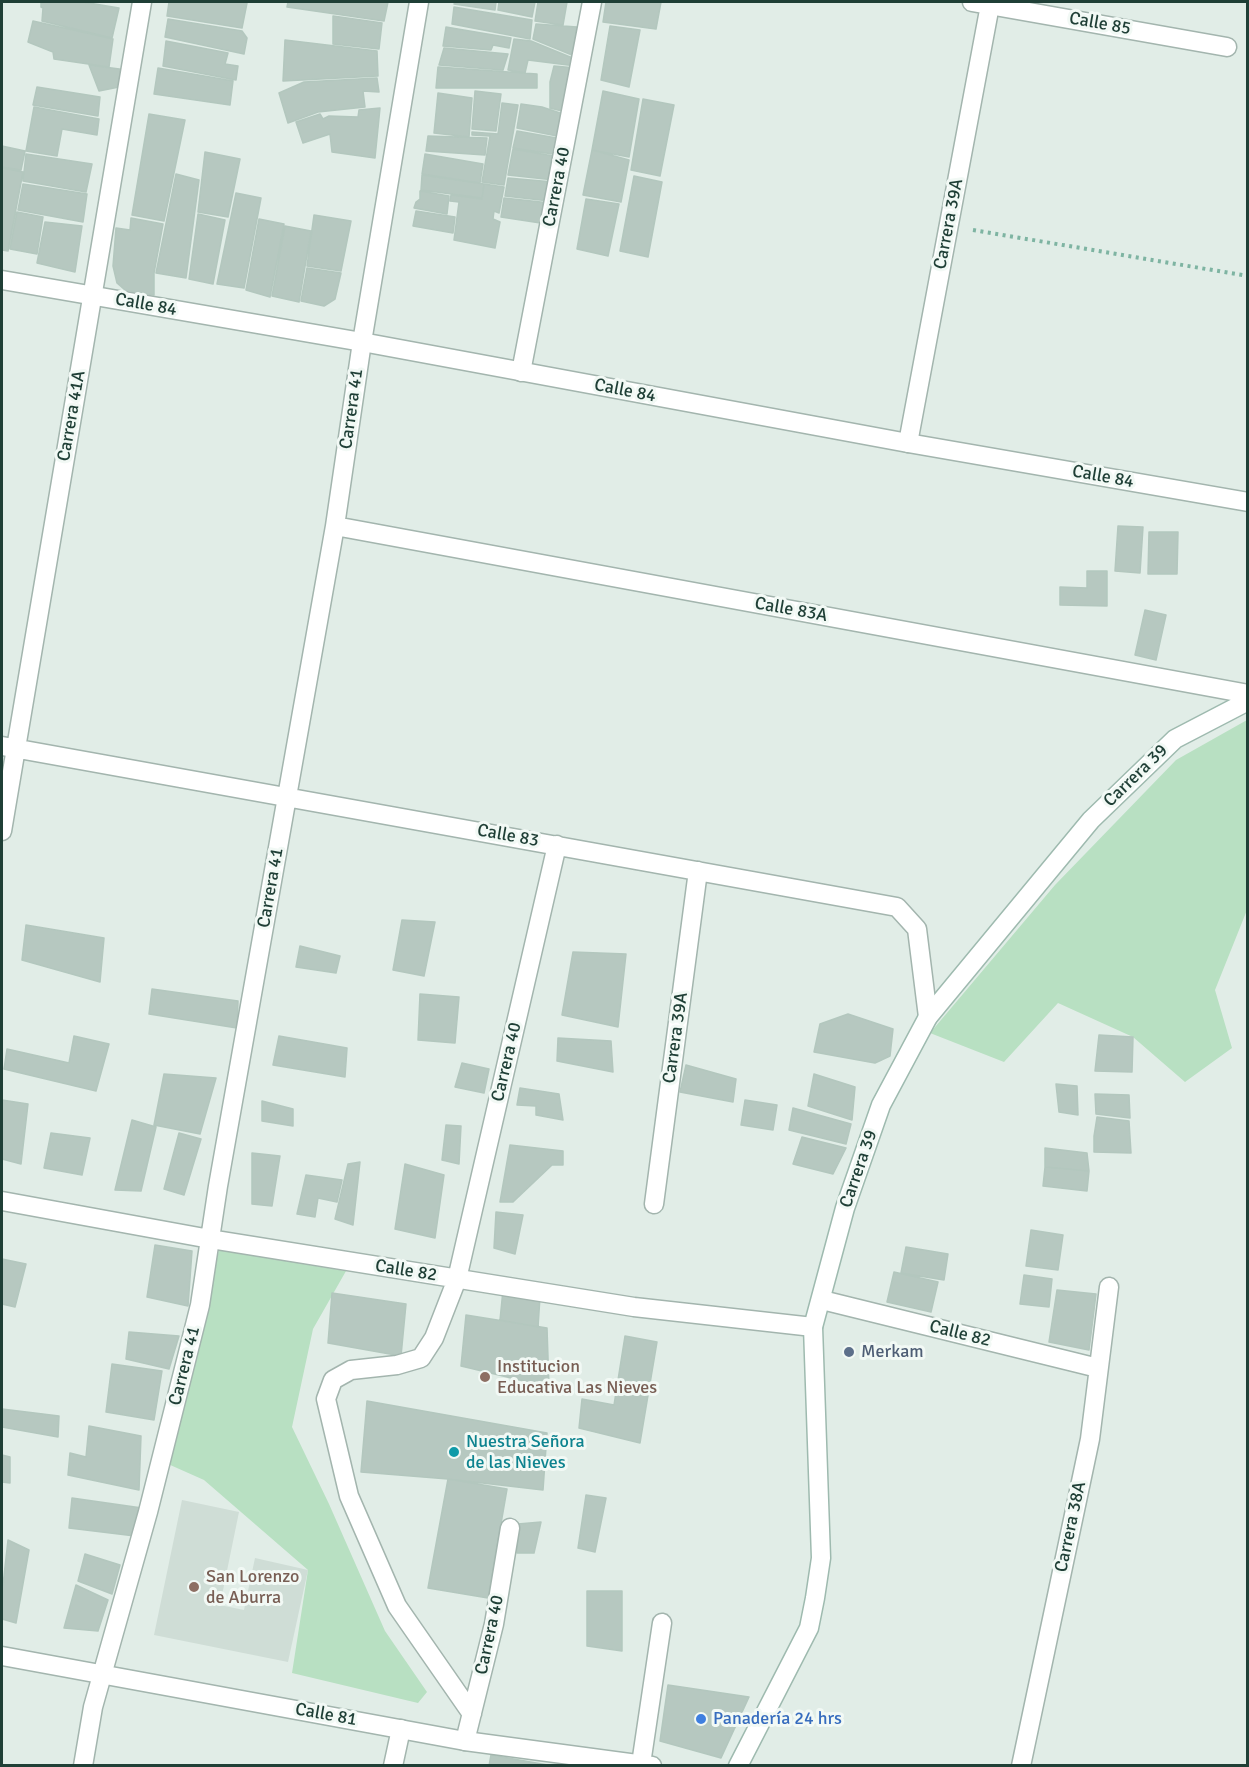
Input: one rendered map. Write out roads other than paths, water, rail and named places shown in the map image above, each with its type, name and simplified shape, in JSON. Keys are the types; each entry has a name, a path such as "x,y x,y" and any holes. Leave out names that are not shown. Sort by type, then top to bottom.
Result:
{"street":[{"name":"Carrera 41A","path":"2,831 8,747 92,296 142,2"},
{"name":"Carrera 41","path":"83,1766 93,1707 148,1512 200,1305 286,797 335,526 362,342 419,2"},
{"name":"Carrera 40","path":"521,372 592,2"},
{"name":"Calle 85","path":"981,3 1227,47"},
{"name":"Carrera 39A","path":"908,444 948,226 981,3"},
{"name":"Calle 84","path":"2,280 362,342 908,444 1248,502"},
{"name":"Calle 83A","path":"335,526 1248,694"},
{"name":"Carrera 39","path":"738,1766 808,1628 815,1598 821,1558 813,1327 845,1208 880,1105 928,1017 1091,820 1175,740 1248,701"},
{"name":"Calle 83","path":"8,747 897,907 917,929 928,1017"},
{"name":"Carrera 40","path":"472,1714 398,1606 349,1496 326,1399 333,1380 351,1370 397,1365 421,1358 434,1338 457,1279 557,846"},
{"name":"Carrera 39A","path":"654,1204 698,871"},
{"name":"Calle 82","path":"2,1201 210,1239 634,1307 813,1327"},
{"name":"Carrera 38A","path":"1021,1766 1090,1439 1109,1287"},
{"name":"Calle 82","path":"822,1300 1098,1368"},
{"name":"Carrera 40","path":"465,1741 494,1624 510,1528"},
{"path":"647,1765 662,1623"},
{"name":"Calle 81","path":"2,1656 578,1761 647,1765"},
{"path":"393,1766 401,1729"}],"place":[{"name":"Merkam","path":"849,1352"},
{"name":"Institucion Educativa Las Nieves","path":"485,1377"},
{"name":"Nuestra Señora de las Nieves","path":"454,1452"},
{"name":"San Lorenzo de Aburra","path":"194,1587"},
{"name":"Panadería 24 hrs","path":"701,1719"}]}
